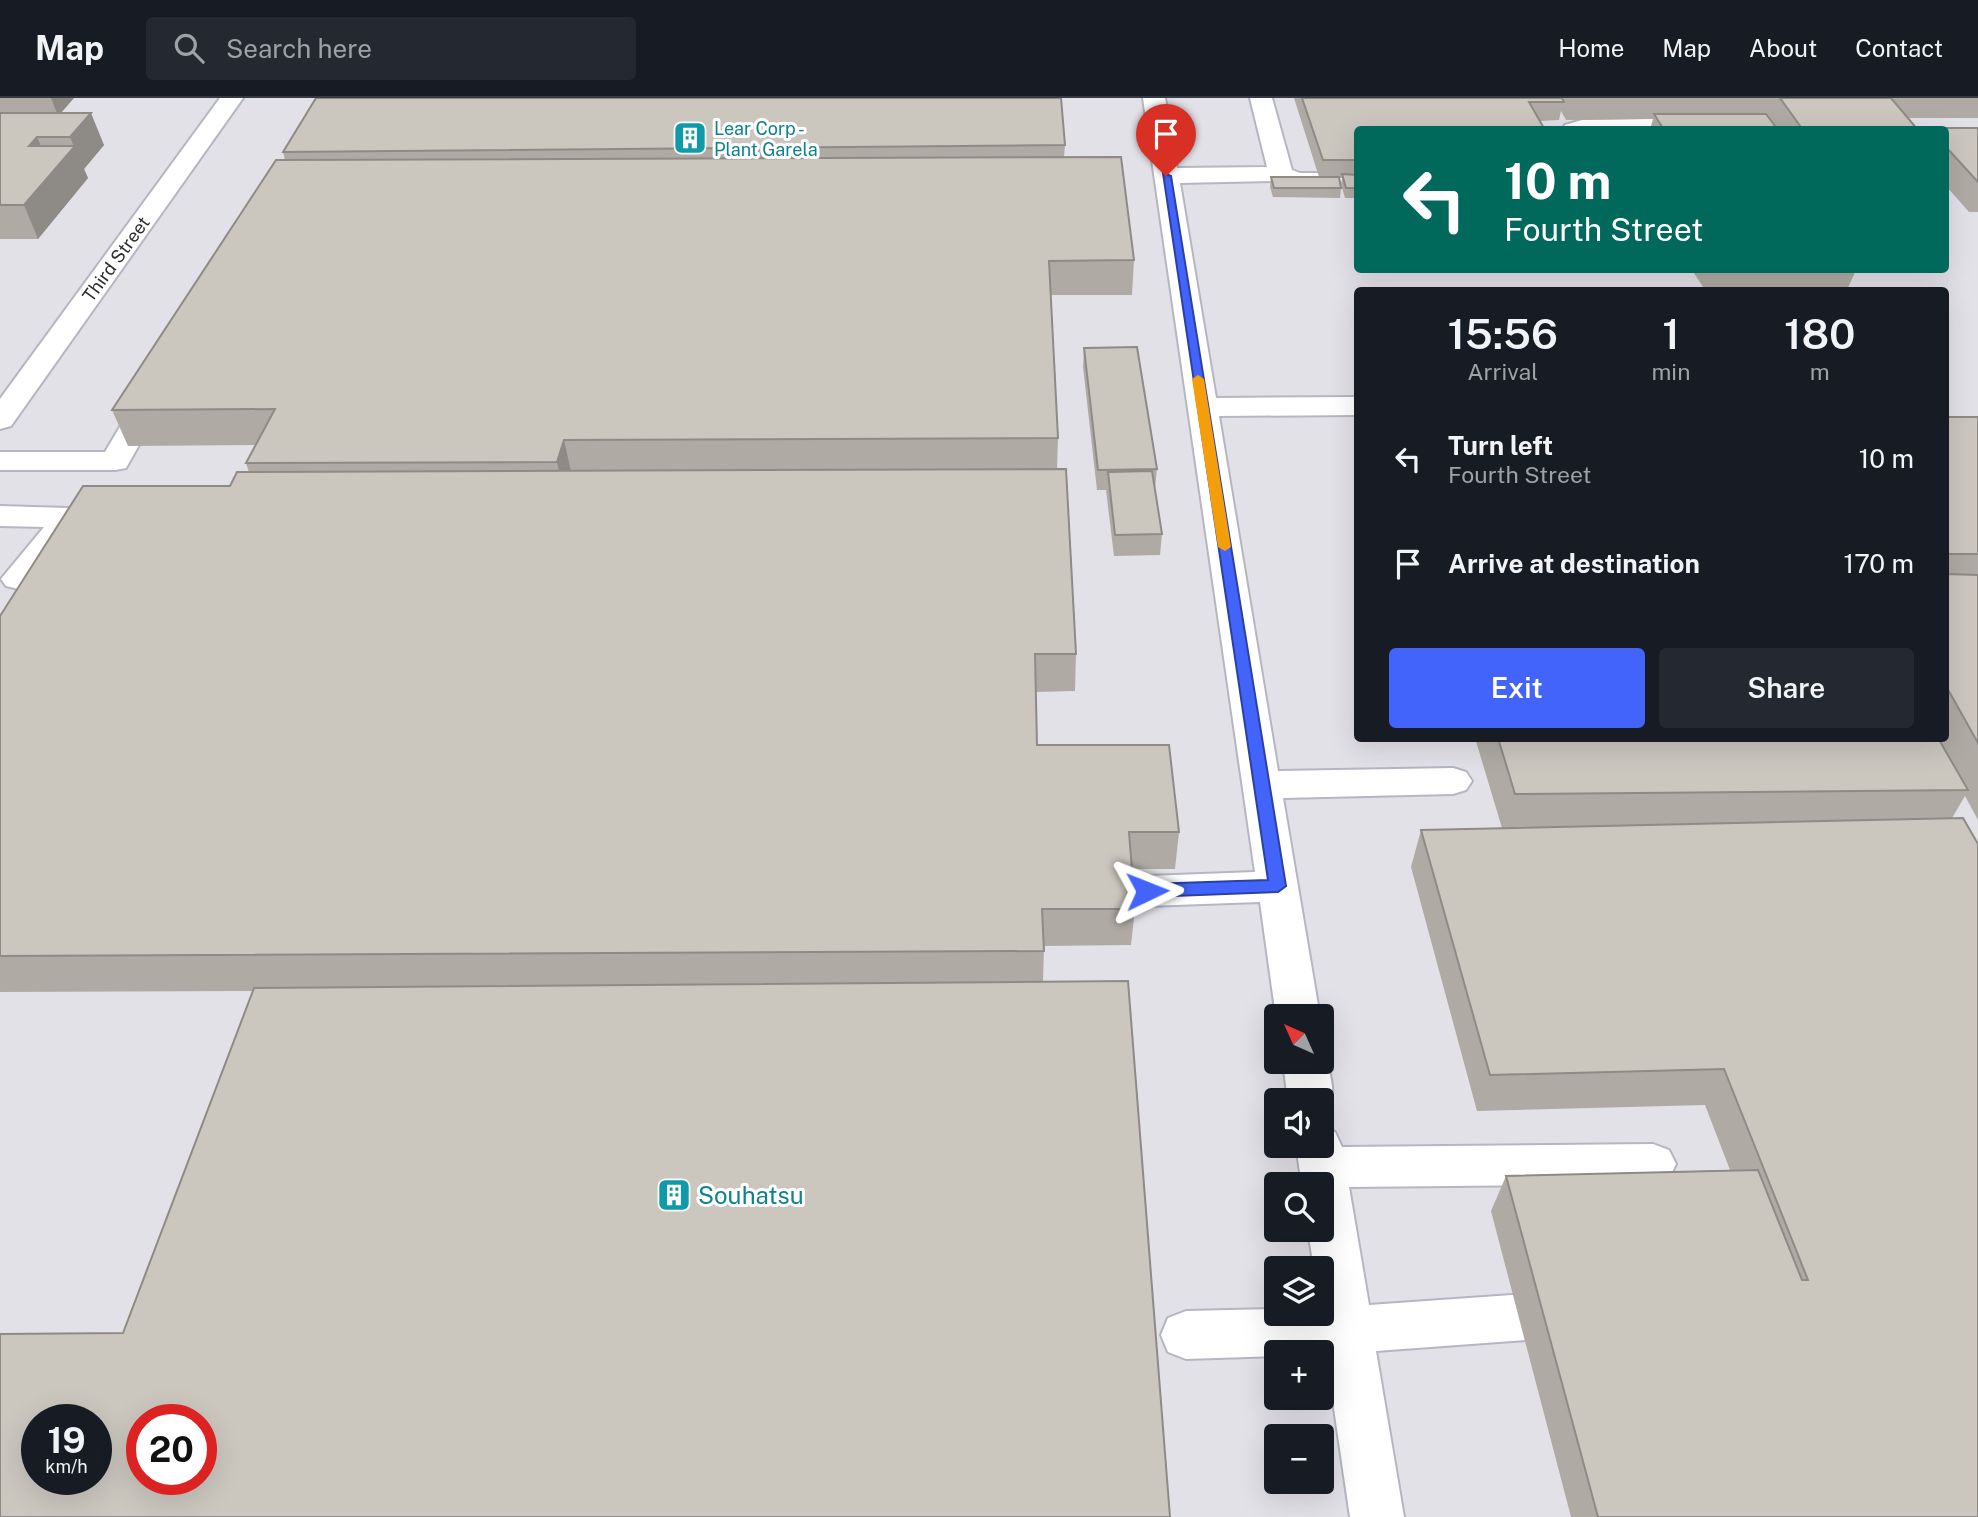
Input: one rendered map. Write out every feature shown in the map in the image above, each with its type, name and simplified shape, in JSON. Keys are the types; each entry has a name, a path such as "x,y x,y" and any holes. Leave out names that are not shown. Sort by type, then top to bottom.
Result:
{"street":[{"name":"Third Street","path":"0,420 232,98"},
{"path":"1154,98 1296,1004"},
{"path":"1261,98 1282,174"},
{"path":"1650,126 1719,125"},
{"path":"1166,176 1282,174 1297,180 1354,180"},
{"path":"0,461 115,461 167,369"},
{"path":"1202,407 1354,406"},
{"path":"0,516 68,518 18,579"},
{"path":"1262,785 1453,781"},
{"path":"1147,891 1278,886"},
{"path":"1334,1157 1653,1164"},
{"path":"1320,1158 1377,1517"},
{"path":"1185,1335 1348,1330 1607,1312"}],"shaded area":[{"path":"0,98 1978,98 1978,1517 0,1517"}],"building":[{"path":"316,98 1061,98 1065,145 283,152"},
{"path":"1302,98 1562,98 1564,102 1529,102 1543,126 1354,126 1354,160 1323,160"},
{"path":"1780,98 1891,98 1915,126 1800,126"},
{"path":"0,113 91,113 70,137 37,137 29,146 75,146 24,205 0,205"},
{"path":"1654,114 1766,114 1775,126 1662,126"},
{"path":"1949,128 1978,128 1978,182 1949,150"},
{"path":"1121,157 1134,260 1049,261 1058,438 564,440 557,462 246,463 275,409 112,410 276,160"},
{"path":"1342,174 1354,175 1354,188 1346,188"},
{"path":"1271,177 1339,177 1341,188 1274,188"},
{"path":"1137,347 1157,469 1098,470 1084,348"},
{"path":"1949,417 1978,417 1978,554 1949,554"},
{"path":"1066,469 1076,654 1035,654 1037,745 1169,745 1179,832 1129,832 1135,909 1042,909 1044,951 0,956 0,616 83,486 230,486 237,472"},
{"path":"1152,471 1162,534 1115,535 1108,472"},
{"path":"1949,574 1978,575 1978,743 1949,691"},
{"path":"1499,742 1940,742 1968,790 1515,794"},
{"path":"1963,818 1978,844 1978,1517 1598,1517 1506,1176 1758,1170 1802,1280 1808,1280 1724,1069 1490,1075 1421,830"},
{"name":"Souhatsu","path":"1128,981 1170,1517 0,1517 0,1334 123,1333 254,988"}],"slow traffic":[{"path":"1198,379 1225,547"}],"place":[{"name":"Lear Corp - Plant Garela","path":"690,138"},
{"name":"Souhatsu","path":"674,1195"}],"route":[{"path":"1147,891 1278,886 1166,176"}]}
